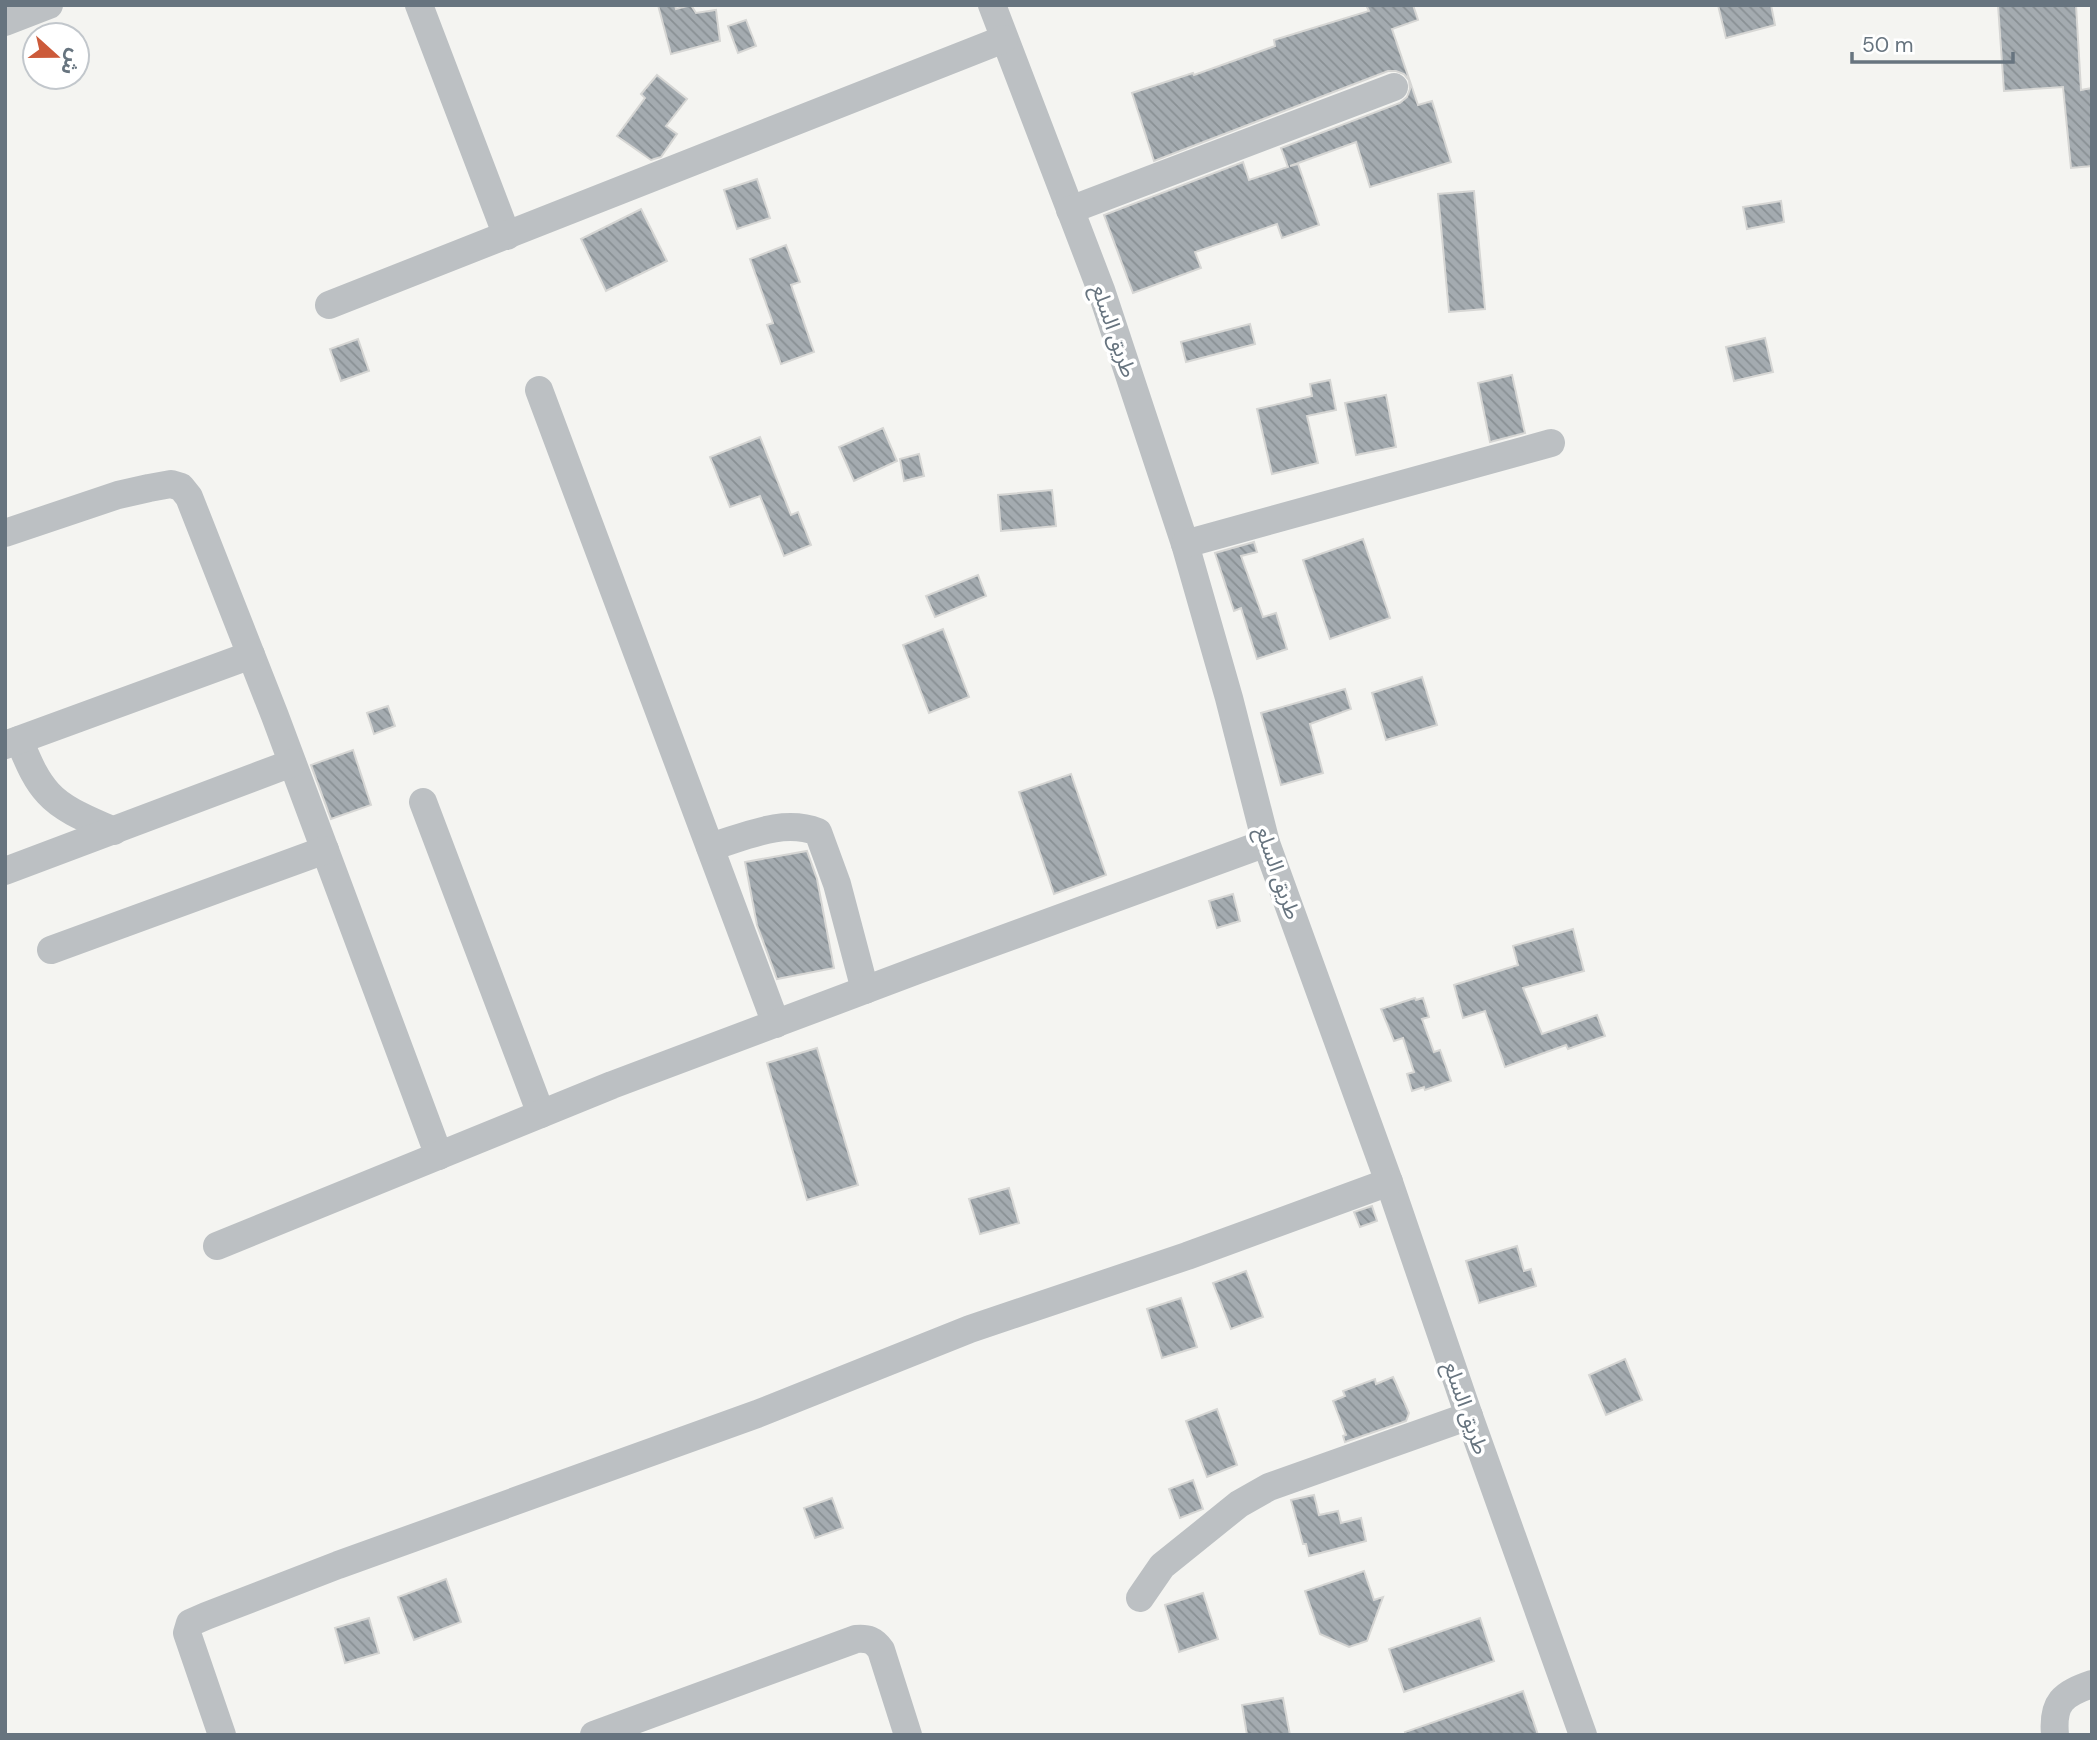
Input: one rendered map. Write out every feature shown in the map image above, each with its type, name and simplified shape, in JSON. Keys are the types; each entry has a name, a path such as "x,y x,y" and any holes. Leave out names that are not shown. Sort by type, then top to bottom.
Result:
{"street":[{"path":"5,22 49,5"},
{"path":"419,5 507,236"},
{"name":"طريق السلع","path":"992,5 1101,290 1185,544 1229,698 1266,844 1389,1182 1583,1735"},
{"path":"329,305 1004,39"},
{"path":"1070,210 1394,86"},
{"path":"539,390 776,1024"},
{"path":"1185,544 1551,443"},
{"path":"5,534 118,495 171,484 181,487 189,497 439,1156"},
{"path":"114,831 79,816 48,794 12,743 251,655"},
{"path":"5,872 292,763"},
{"path":"423,802 541,1114"},
{"path":"709,847 780,826 793,825 818,832 837,884 865,990"},
{"path":"217,1246 541,1114 865,990 1266,844"},
{"path":"51,950 325,850"},
{"path":"222,1735 187,1633 190,1623 338,1565 757,1414 970,1329 1187,1256 1389,1182"},
{"path":"1140,1598 1162,1566 1239,1504 1269,1487 1469,1416"},
{"path":"594,1735 647,1726 856,1639 866,1638 875,1642 881,1650 908,1735"},
{"path":"2055,1735 2055,1713 2060,1701 2068,1694 2092,1684"}],"building":[{"path":"658,5 675,5 676,9 691,5 696,13 716,10 720,41 671,54"},
{"path":"1366,5 1413,5 1418,20 1392,29 1418,105 1432,101 1451,162 1370,187 1356,142 1290,166 1298,164 1319,225 1282,238 1277,224 1195,252 1201,268 1133,293 1104,215 1243,162 1249,180 1288,167 1281,148 1400,103 1407,97 1410,89 1409,80 1404,74 1388,71 1154,161 1132,93 1193,73 1194,75 1275,46 1274,40 1369,11"},
{"path":"1718,5 1771,5 1775,25 1726,38"},
{"path":"1998,5 2076,5 2081,90 2092,88 2092,166 2071,168 2063,87 2004,91"},
{"path":"746,20 756,46 738,53 728,26"},
{"path":"657,75 687,99 666,126 677,134 661,157 651,160 617,136 645,98 641,94"},
{"path":"757,179 770,218 737,229 724,190"},
{"path":"1474,191 1485,309 1449,312 1438,194"},
{"path":"1781,201 1784,222 1747,229 1743,207"},
{"path":"641,209 667,261 606,291 581,239"},
{"path":"786,245 800,282 791,285 814,352 781,364 767,325 773,323 750,259"},
{"path":"1250,324 1255,344 1186,362 1181,342"},
{"path":"1765,338 1773,372 1734,381 1726,347"},
{"path":"358,339 369,371 341,381 330,349"},
{"path":"1512,375 1525,433 1490,442 1478,383"},
{"path":"1330,380 1336,410 1307,416 1318,463 1272,474 1257,409 1312,396 1310,384"},
{"path":"1386,395 1396,447 1356,455 1345,403"},
{"path":"883,428 897,461 854,481 839,447"},
{"path":"760,437 791,515 798,512 811,545 784,556 760,496 730,507 710,457"},
{"path":"919,454 924,476 904,481 900,459"},
{"path":"1052,490 1056,526 1001,531 998,495"},
{"path":"1363,539 1390,618 1330,639 1303,560"},
{"path":"1254,542 1257,552 1241,556 1263,617 1276,613 1287,649 1257,659 1241,608 1234,611 1215,553"},
{"path":"978,575 986,596 935,617 926,596"},
{"path":"943,629 969,697 929,713 903,645"},
{"path":"1422,677 1437,725 1386,740 1372,693"},
{"path":"1345,689 1351,709 1310,724 1323,773 1281,785 1261,713"},
{"path":"388,706 395,726 374,734 367,713"},
{"path":"353,750 371,805 331,819 311,765"},
{"path":"1071,774 1106,875 1054,894 1019,792"},
{"path":"807,851 817,879 834,968 777,979 757,925 745,862"},
{"path":"1233,894 1240,921 1217,928 1209,901"},
{"path":"1573,929 1584,971 1523,988 1542,1034 1597,1015 1605,1036 1568,1049 1566,1045 1505,1067 1485,1011 1463,1018 1454,985 1518,965 1513,946"},
{"path":"1423,998 1429,1017 1422,1019 1434,1052 1440,1050 1451,1081 1425,1090 1424,1087 1412,1091 1407,1074 1414,1072 1403,1038 1394,1041 1381,1009"},
{"path":"817,1048 858,1185 807,1200 767,1063"},
{"path":"1009,1188 1019,1223 980,1234 969,1199"},
{"path":"1372,1206 1377,1221 1360,1227 1354,1212"},
{"path":"1517,1246 1524,1271 1531,1269 1536,1286 1479,1303 1466,1261"},
{"path":"1246,1271 1263,1317 1231,1329 1213,1283"},
{"path":"1181,1298 1197,1347 1162,1358 1147,1309"},
{"path":"1625,1359 1642,1400 1606,1415 1589,1375"},
{"path":"1393,1377 1409,1413 1406,1421 1345,1442 1343,1436 1346,1435 1333,1401 1345,1396 1343,1391 1375,1379 1376,1384"},
{"path":"1217,1409 1237,1465 1207,1477 1186,1421"},
{"path":"1193,1480 1203,1509 1180,1518 1169,1489"},
{"path":"1314,1495 1319,1515 1338,1511 1341,1523 1361,1518 1366,1541 1309,1556 1291,1500"},
{"path":"832,1498 843,1528 815,1538 804,1508"},
{"path":"1364,1571 1374,1600 1383,1597 1367,1641 1349,1647 1320,1634 1305,1591"},
{"path":"446,1579 461,1622 414,1640 398,1597"},
{"path":"1203,1593 1218,1639 1179,1652 1165,1605"},
{"path":"369,1618 379,1653 345,1663 335,1628"},
{"path":"1480,1618 1494,1661 1404,1692 1389,1649"},
{"path":"1523,1691 1538,1735 1406,1735 1405,1732"},
{"path":"1283,1698 1290,1735 1247,1735 1242,1705"}]}
